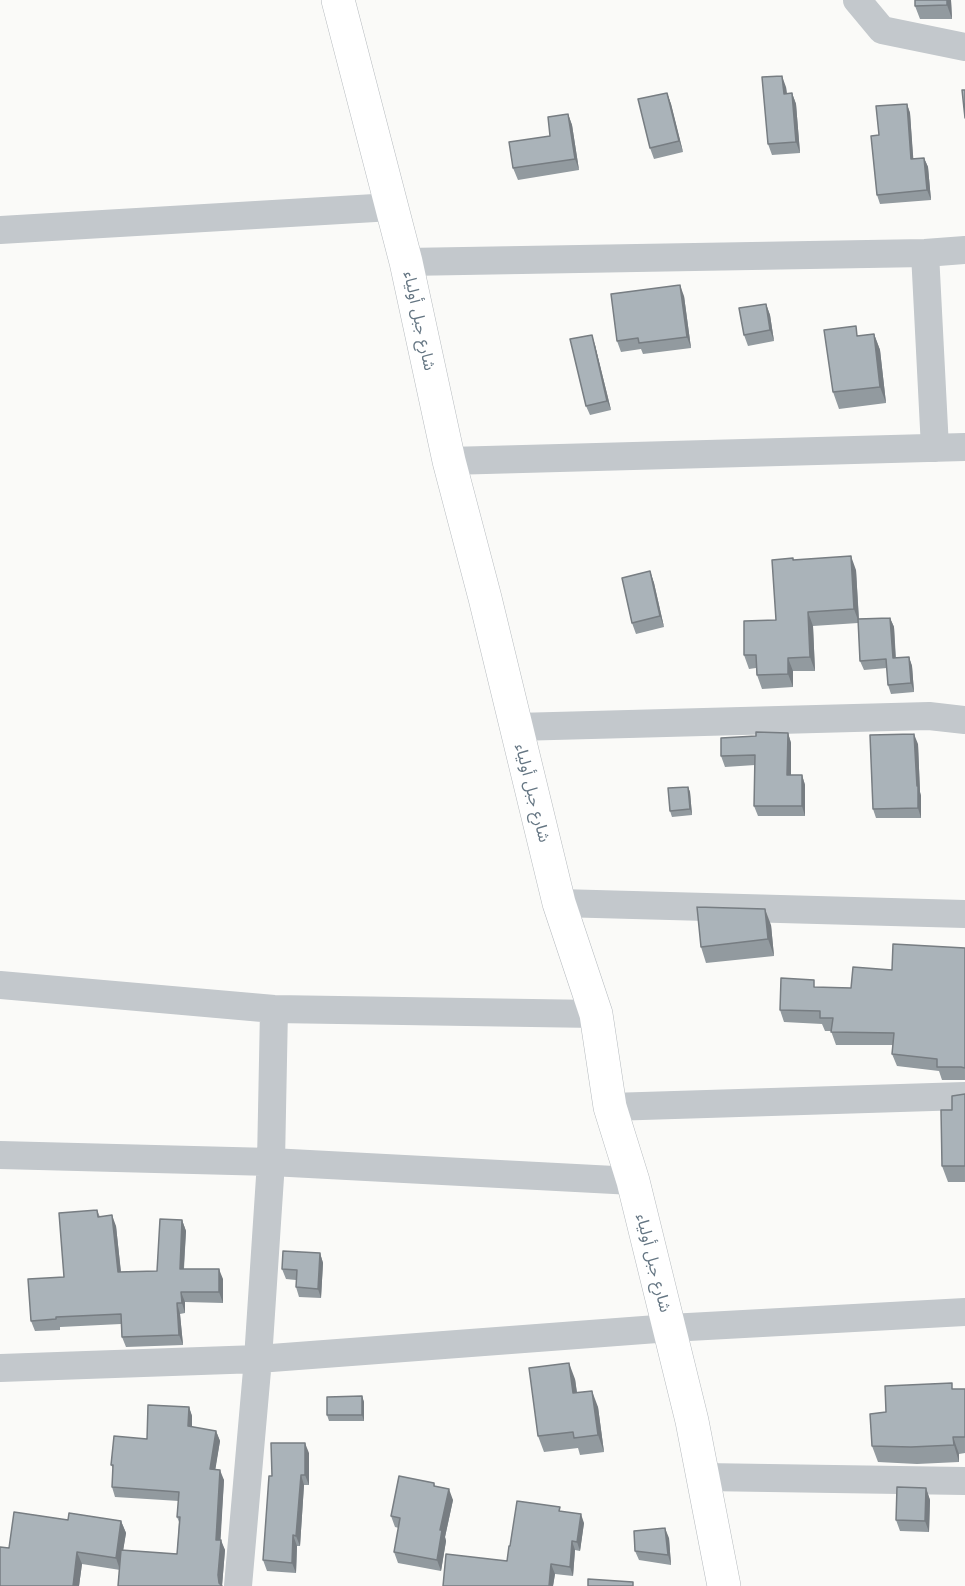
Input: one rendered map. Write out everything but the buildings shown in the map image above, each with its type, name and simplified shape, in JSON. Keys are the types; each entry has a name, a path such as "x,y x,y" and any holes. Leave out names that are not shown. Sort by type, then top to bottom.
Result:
{"highway":[{"name":"شارع جبل أولياء","path":"338,0 406,262 449,461 485,598 559,903 596,1014 610,1107 633,1181 670,1328 692,1421 724,1586"}],"street":[{"path":"857,0 882,30 965,47"},
{"path":"0,230 392,207"},
{"path":"406,262 924,253 965,250"},
{"path":"924,253 935,448"},
{"path":"449,461 965,447"},
{"path":"516,727 928,716 965,720"},
{"path":"559,903 965,914"},
{"path":"0,985 274,1009 596,1014"},
{"path":"238,1586 258,1359 271,1162 274,1009"},
{"path":"610,1107 965,1096"},
{"path":"0,1155 271,1162 633,1181"},
{"path":"0,1368 258,1359 670,1328 965,1312"},
{"path":"703,1477 965,1481"}]}
